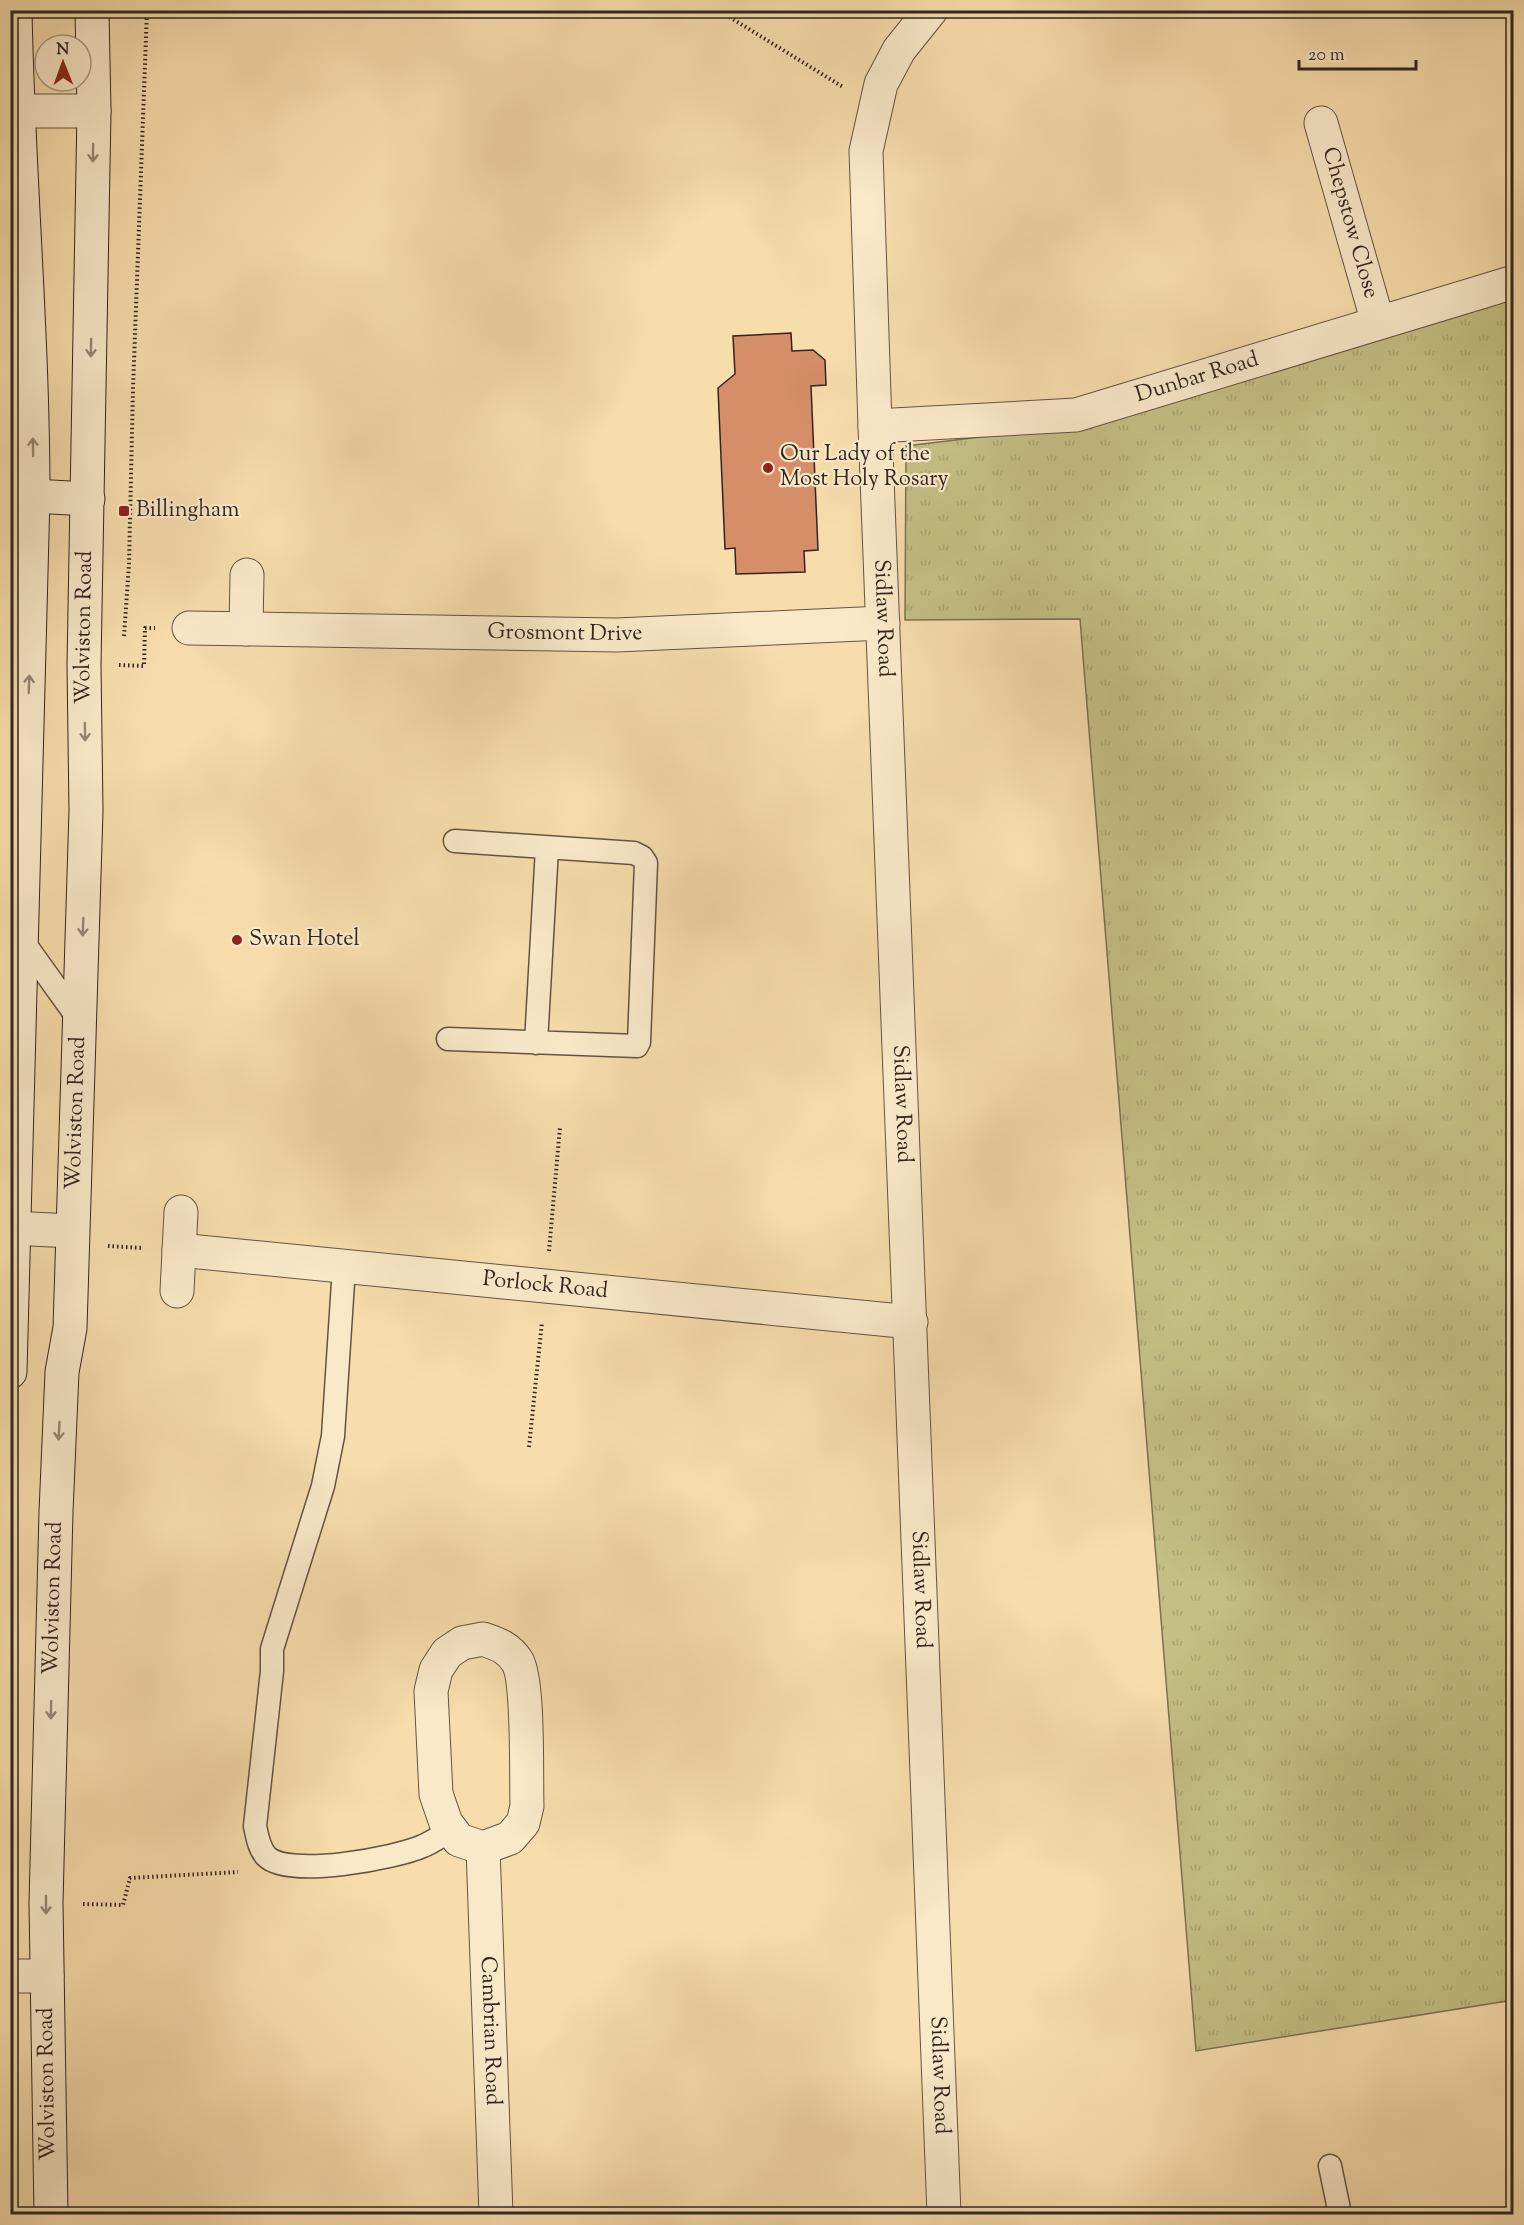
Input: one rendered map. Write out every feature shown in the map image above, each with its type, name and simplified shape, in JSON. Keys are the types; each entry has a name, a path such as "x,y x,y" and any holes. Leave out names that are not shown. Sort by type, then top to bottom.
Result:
{"street":[{"path":"10,1372 12,1228 22,940 22,495 32,396 14,112 15,10"},
{"name":"Wolviston Road","path":"51,2214 46,1903 56,1512 62,1372 70,1328 86,811 84,665 94,111 93,10"},
{"name":"Sidlaw Road","path":"930,10 899,50 881,84 866,151 944,2214"},
{"path":"14,112 94,111"},
{"name":"Chepstow Close","path":"1321,123 1378,323"},
{"name":"Dunbar Road","path":"875,426 1076,415 1514,282"},
{"path":"22,495 88,499"},
{"path":"246,628 247,575"},
{"name":"Grosmont Drive","path":"189,628 617,635 883,623"},
{"path":"177,1291 181,1212"},
{"path":"12,1228 71,1238"},
{"name":"Porlock Road","path":"179,1251 911,1322"},
{"path":"483,1638 504,1646 519,1662 524,1689 527,1806 522,1823 510,1838 483,1848 459,1840 446,1823 436,1794 431,1691 436,1670 447,1653 462,1643 483,1638"},
{"name":"Cambrian Road","path":"483,1848 496,2214"},
{"path":"10,1976 47,1976"}],"lane":[{"path":"448,1039 633,1047 639,1042 646,863 642,857 634,853 455,841"},
{"path":"536,1043 547,848"},
{"path":"22,940 80,1021"},
{"path":"344,1267 333,1436 323,1486 272,1649 272,1671 255,1826 259,1844 267,1857 281,1864 305,1867 345,1864 390,1856 424,1846 451,1830"},
{"path":"1330,2166 1340,2214"}],"path":[{"path":"124,643 129,564 147,10"},
{"path":"718,10 875,107"},
{"path":"144,666 145,628"},
{"path":"122,665 123,654"},
{"path":"71,1238 179,1251"},
{"path":"46,1903 123,1905 130,1878 240,1872 267,1857"}],"green space":[{"path":"1513,298 1513,2000 1196,2051 1080,619 905,620 906,446 1080,425"}],"building":[{"name":"Our Lady of the Most Holy Rosary","path":"791,333 792,351 813,350 825,360 826,385 811,386 818,550 804,551 805,572 736,574 735,548 725,549 718,388 735,374 733,336"}],"place":[{"name":"Our Lady of the Most Holy Rosary","path":"768,468"},
{"name":"Billingham","path":"124,511"},
{"name":"Swan Hotel","path":"237,940"}]}
